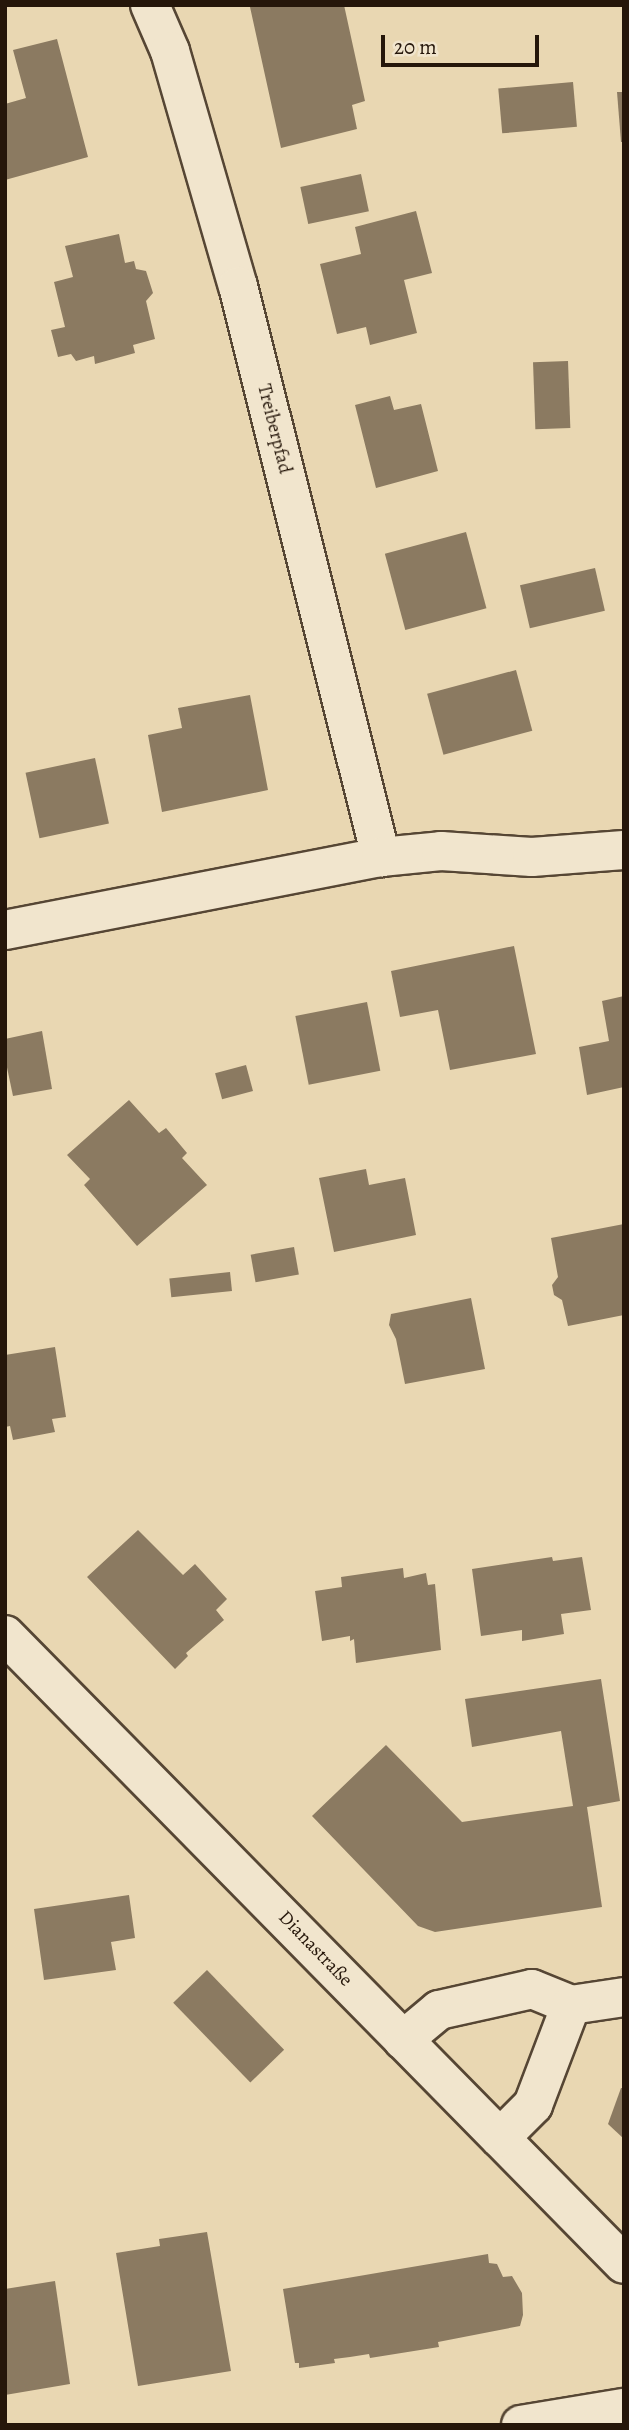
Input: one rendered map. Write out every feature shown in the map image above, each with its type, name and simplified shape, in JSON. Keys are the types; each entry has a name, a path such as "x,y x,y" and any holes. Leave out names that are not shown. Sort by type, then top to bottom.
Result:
{"street":[{"name":"Treiberpfad","path":"150,5 170,51 238,286 381,858"},
{"path":"5,930 381,858 441,851 532,857 624,850"},
{"name":"Dianastraße","path":"5,1635 624,2264"},
{"path":"403,2040 439,2010 531,1989 571,2005 624,1997"},
{"path":"500,2138 533,2105 571,2005"},
{"path":"521,2425 624,2408"}],"building":[{"path":"344,5 365,101 352,105 357,129 281,148 250,7"},
{"path":"57,39 88,157 5,180 5,104 26,98 13,50"},
{"path":"573,82 577,127 502,133 498,89"},
{"path":"617,92 624,92 624,142 621,142"},
{"path":"361,174 369,211 308,224 300,187"},
{"path":"416,211 432,273 404,280 417,333 370,345 366,327 337,334 320,264 361,254 355,227"},
{"path":"119,234 125,263 134,261 136,269 146,271 153,293 146,301 155,339 133,345 135,353 95,364 94,356 76,361 71,354 58,357 51,330 65,327 54,282 73,277 65,246"},
{"path":"568,361 570,428 535,429 533,362"},
{"path":"390,396 394,410 421,404 438,471 376,488 355,405"},
{"path":"466,532 486,608 405,630 385,554"},
{"path":"595,568 605,611 530,628 520,585"},
{"path":"516,670 532,731 443,755 427,694"},
{"path":"250,695 268,790 162,812 148,735 182,728 178,708"},
{"path":"95,758 109,824 39,838 26,773"},
{"path":"514,946 536,1054 450,1070 438,1010 400,1017 391,971"},
{"path":"624,996 624,1087 587,1095 579,1047 609,1041 602,1001"},
{"path":"367,1002 380,1071 309,1085 295,1016"},
{"path":"42,1031 52,1089 13,1096 5,1058 5,1039"},
{"path":"246,1065 253,1091 222,1099 215,1073"},
{"path":"129,1100 159,1133 166,1128 187,1153 182,1158 207,1185 137,1246 84,1185 90,1179 67,1155"},
{"path":"366,1169 369,1185 405,1178 416,1235 334,1252 319,1178"},
{"path":"624,1224 624,1315 568,1326 562,1300 554,1295 552,1285 558,1277 551,1238"},
{"path":"294,1247 299,1275 256,1282 251,1255"},
{"path":"230,1272 232,1291 171,1297 169,1278"},
{"path":"471,1298 485,1369 405,1384 396,1339 389,1325 391,1314"},
{"path":"55,1347 66,1417 52,1419 55,1432 13,1440 10,1426 5,1427 5,1355"},
{"path":"138,1530 183,1575 195,1564 227,1599 216,1610 224,1620 186,1653 188,1656 175,1669 87,1577"},
{"path":"552,1557 553,1561 582,1557 591,1610 561,1614 564,1634 522,1641 522,1630 481,1636 472,1569"},
{"path":"403,1568 404,1578 426,1573 428,1585 435,1584 441,1650 356,1663 354,1639 350,1641 350,1636 322,1641 315,1591 342,1587 341,1577"},
{"path":"601,1679 620,1801 587,1807 602,1907 435,1932 418,1926 312,1816 386,1745 462,1822 573,1806 561,1731 472,1747 465,1699"},
{"path":"129,1895 135,1938 111,1942 116,1970 44,1980 34,1909"},
{"path":"207,1970 284,2050 250,2082 173,2003"},
{"path":"621,2088 624,2088 624,2139 608,2124"},
{"path":"207,2232 231,2371 138,2386 116,2253 160,2246 159,2239"},
{"path":"488,2254 489,2263 497,2264 503,2277 512,2276 522,2293 523,2315 520,2326 438,2342 439,2347 370,2358 369,2354 334,2359 335,2363 299,2368 299,2363 295,2363 283,2289"},
{"path":"55,2281 70,2384 5,2395 5,2289"}]}
